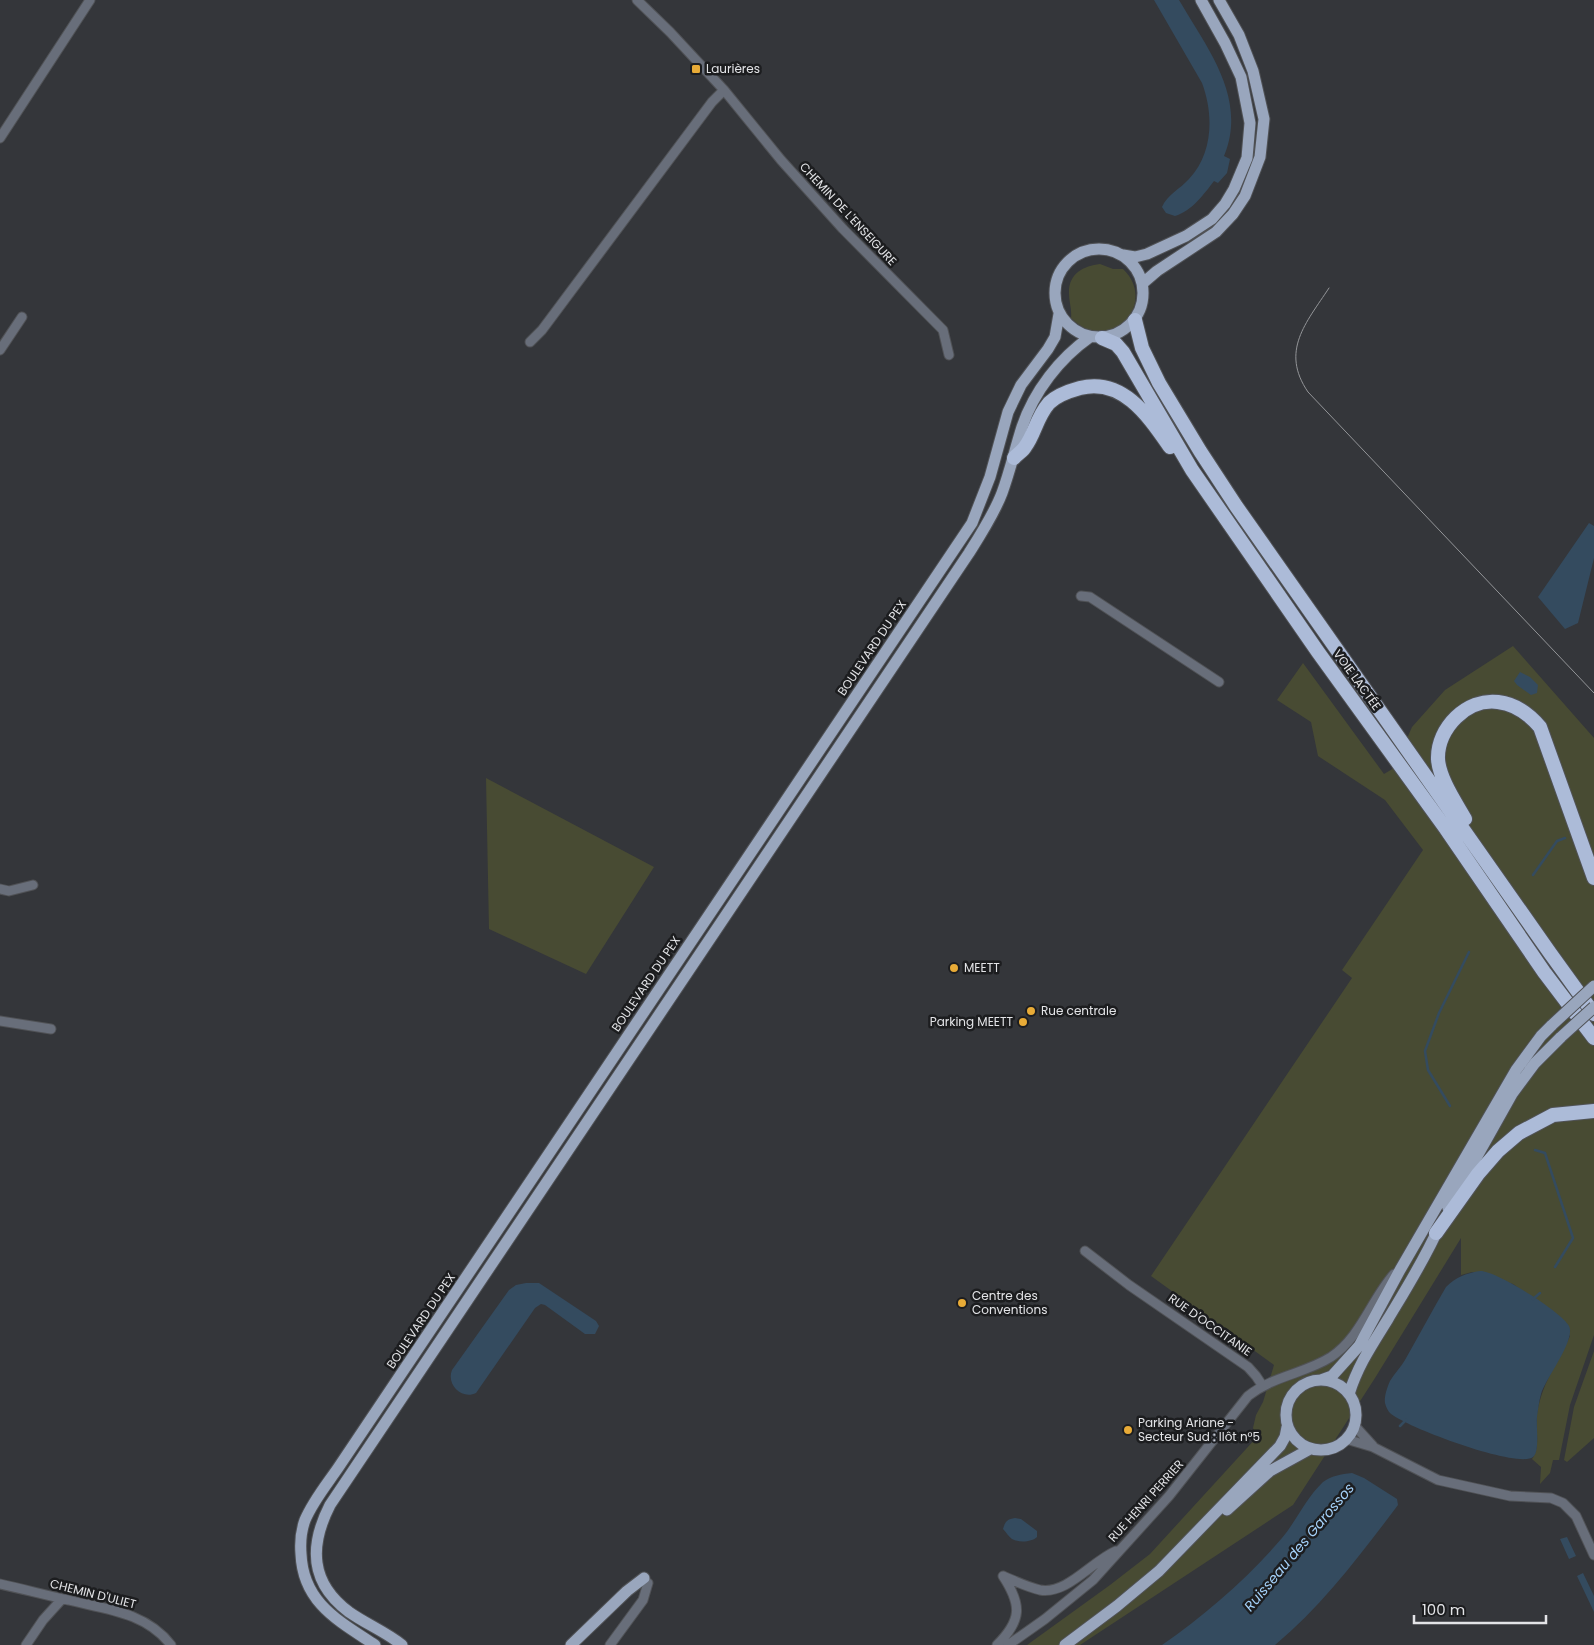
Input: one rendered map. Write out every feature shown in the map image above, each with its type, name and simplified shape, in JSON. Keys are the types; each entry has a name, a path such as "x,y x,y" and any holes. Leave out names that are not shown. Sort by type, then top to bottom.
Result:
{"highway":[{"name":"VOIE LACTÉE","path":"1135,320 1142,348 1164,391 1236,506 1594,1014"},
{"name":"VOIE LACTÉE","path":"1096,337 1116,344 1123,352 1192,470 1318,652 1446,829 1544,972 1594,1038"},
{"path":"1014,458 1026,447 1038,419 1051,402 1070,390 1087,386 1105,387 1125,395 1140,407 1193,481 1230,525"},
{"path":"1469,838 1471,829 1446,785 1438,760 1442,738 1455,718 1472,706 1484,702 1510,704 1531,716 1540,727 1594,878"},
{"path":"1436,1233 1478,1174 1498,1151 1519,1133 1553,1115 1594,1111"}],"main road":[{"path":"1123,255 1135,268 1143,283 1142,302 1135,320 1126,329 1114,335 1096,337 1078,333 1067,325 1059,314 1055,301 1055,287 1059,274 1067,262 1078,254 1091,249 1105,249 1135,257 1147,254 1186,236 1212,219 1225,204 1234,189 1247,158 1250,123 1240,77 1225,43 1201,0"},
{"path":"1143,283 1157,271 1216,232 1233,214 1245,196 1260,157 1264,120 1253,71 1239,35 1219,0"},
{"name":"BOULEVARD DU PEX","path":"375,1645 331,1615 315,1598 303,1571 300,1545 306,1519 333,1475 972,523 990,477 1010,406 1021,385 1048,349 1054,337 1059,314"},
{"path":"402,1644 349,1612 336,1600 324,1583 316,1560 316,1541 319,1528 330,1505 969,553 984,529 1001,495 1023,425 1042,389 1065,358 1096,337"},
{"path":"1065,1645 1117,1606 1159,1571 1280,1446 1285,1437 1287,1427 1285,1416 1287,1405 1292,1395 1299,1387 1332,1376 1359,1346 1400,1270 1516,1070 1541,1036 1594,986"},
{"path":"1348,1394 1365,1354 1388,1319 1436,1233 1450,1203 1512,1094 1535,1063 1594,1007"},
{"path":"1287,1427 1297,1441 1310,1449 1322,1450 1335,1447 1346,1439 1354,1425 1356,1414 1354,1404 1341,1387 1332,1382 1322,1380"},
{"path":"1187,1542 1270,1472 1310,1449"},
{"path":"571,1645 627,1591 646,1580"}],"street":[{"path":"0,138 90,0"},
{"name":"CHEMIN DE L'ENSEIGURE","path":"638,0 724,90 781,160 843,229 943,330 949,355"},
{"path":"530,342 542,330 712,102 724,90"},
{"path":"0,350 22,317"},
{"path":"1081,596 1090,597 1219,682"},
{"path":"0,888 9,891 32,885"},
{"path":"0,1021 52,1029"},
{"name":"RUE D'OCCITANIE","path":"1085,1251 1248,1367 1262,1386"},
{"name":"RUE HENRI PERRIER","path":"1008,1645 1045,1619 1093,1580 1118,1550 1141,1529 1169,1496 1248,1396 1262,1386 1308,1369 1332,1356 1342,1347 1360,1326 1381,1290 1393,1275 1400,1270"},
{"path":"1354,1425 1373,1447"},
{"path":"1346,1439 1373,1447 1438,1480 1510,1496 1551,1498 1563,1503 1576,1516 1594,1555"},
{"path":"997,1645 1015,1624 1016,1610 1013,1591 1003,1576 1042,1590 1055,1590 1074,1580 1105,1556 1118,1550"},
{"path":"610,1645 643,1600 646,1580"},
{"name":"CHEMIN D'ULIET","path":"0,1584 132,1615 154,1626 171,1645"},
{"path":"26,1645 43,1620 62,1599"}],"green space":[{"path":"1100,264 1113,269 1123,269 1133,282 1136,296 1133,310 1125,321 1114,329 1101,332 1086,328 1071,318 1069,294 1071,281 1078,272"},
{"path":"1513,646 1594,738 1594,1115 1586,1118 1594,1119 1594,1335 1570,1405 1559,1460 1553,1460 1550,1473 1540,1484 1541,1467 1532,1459 1537,1443 1539,1403 1546,1383 1570,1336 1524,1292 1513,1284 1472,1272 1461,1275 1461,1238 1375,1378 1293,1505 1080,1645 1027,1645 1150,1554 1257,1437 1253,1428 1256,1415 1263,1402 1274,1365 1151,1276 1352,978 1342,970 1423,850 1385,800 1318,756 1311,722 1277,700 1303,663 1384,774 1394,768 1412,727 1445,690"},
{"path":"486,778 654,867 586,974 489,929"},
{"path":"1594,1351 1594,1438 1567,1462 1564,1460 1574,1407"}],"water":[{"path":"1154,0 1179,0 1212,55 1221,74 1228,94 1231,114 1230,135 1224,156 1230,159 1227,173 1218,183 1214,181 1192,206 1175,216 1166,213 1162,207 1170,196 1189,179 1203,158 1209,133 1208,108 1202,83"},
{"path":"1589,523 1594,526 1594,558 1578,623 1565,629 1538,597"},
{"path":"1520,672 1530,677 1538,685 1537,693 1531,695 1517,685 1514,681"},
{"path":"1480,1271 1499,1277 1528,1293 1554,1311 1569,1326 1570,1332 1565,1349 1541,1394 1537,1417 1536,1450 1533,1457 1523,1459 1506,1457 1462,1445 1400,1419 1390,1413 1385,1404 1385,1395 1390,1381 1405,1360 1446,1287 1462,1276"},
{"path":"539,1283 596,1321 599,1326 595,1334 585,1334 541,1304 535,1308 476,1393 471,1395 456,1390 451,1381 452,1370 509,1290 516,1285"},
{"path":"1352,1473 1364,1478 1397,1499 1398,1505 1341,1578 1293,1630 1275,1645 1162,1645 1210,1608 1255,1568 1282,1538 1323,1482 1329,1478"},
{"path":"1015,1518 1021,1519 1037,1531 1037,1537 1025,1541 1011,1538 1003,1529 1007,1521"},
{"path":"1567,1537 1576,1556 1569,1559 1560,1539"},
{"path":"1583,1573 1594,1596 1594,1612 1577,1576"}],"waterway":[{"name":"Ruisseau des Garossos","path":"1533,875 1557,841 1565,838"},
{"name":"Ruisseau des Garossos","path":"1450,1106 1428,1070 1425,1051 1439,1013 1469,952"},
{"name":"Ruisseau des Garossos","path":"1535,1150 1545,1153 1573,1238 1555,1267"},
{"name":"Ruisseau des Garossos","path":"1533,1299 1540,1293"},
{"name":"Ruisseau des Garossos","path":"1400,1426 1406,1420"}],"tram line":[{"path":"1329,288 1305,325 1296,350 1296,363 1300,377 1308,392 1594,693"}],"place":[{"name":"Laurières","path":"696,69"},
{"name":"MEETT","path":"954,968"},
{"name":"Rue centrale","path":"1031,1011"},
{"name":"Parking MEETT","path":"1023,1022"},
{"name":"Centre des Conventions","path":"962,1303"},
{"name":"Parking Ariane - Secteur Sud : Ilôt n°5","path":"1128,1430"}]}
